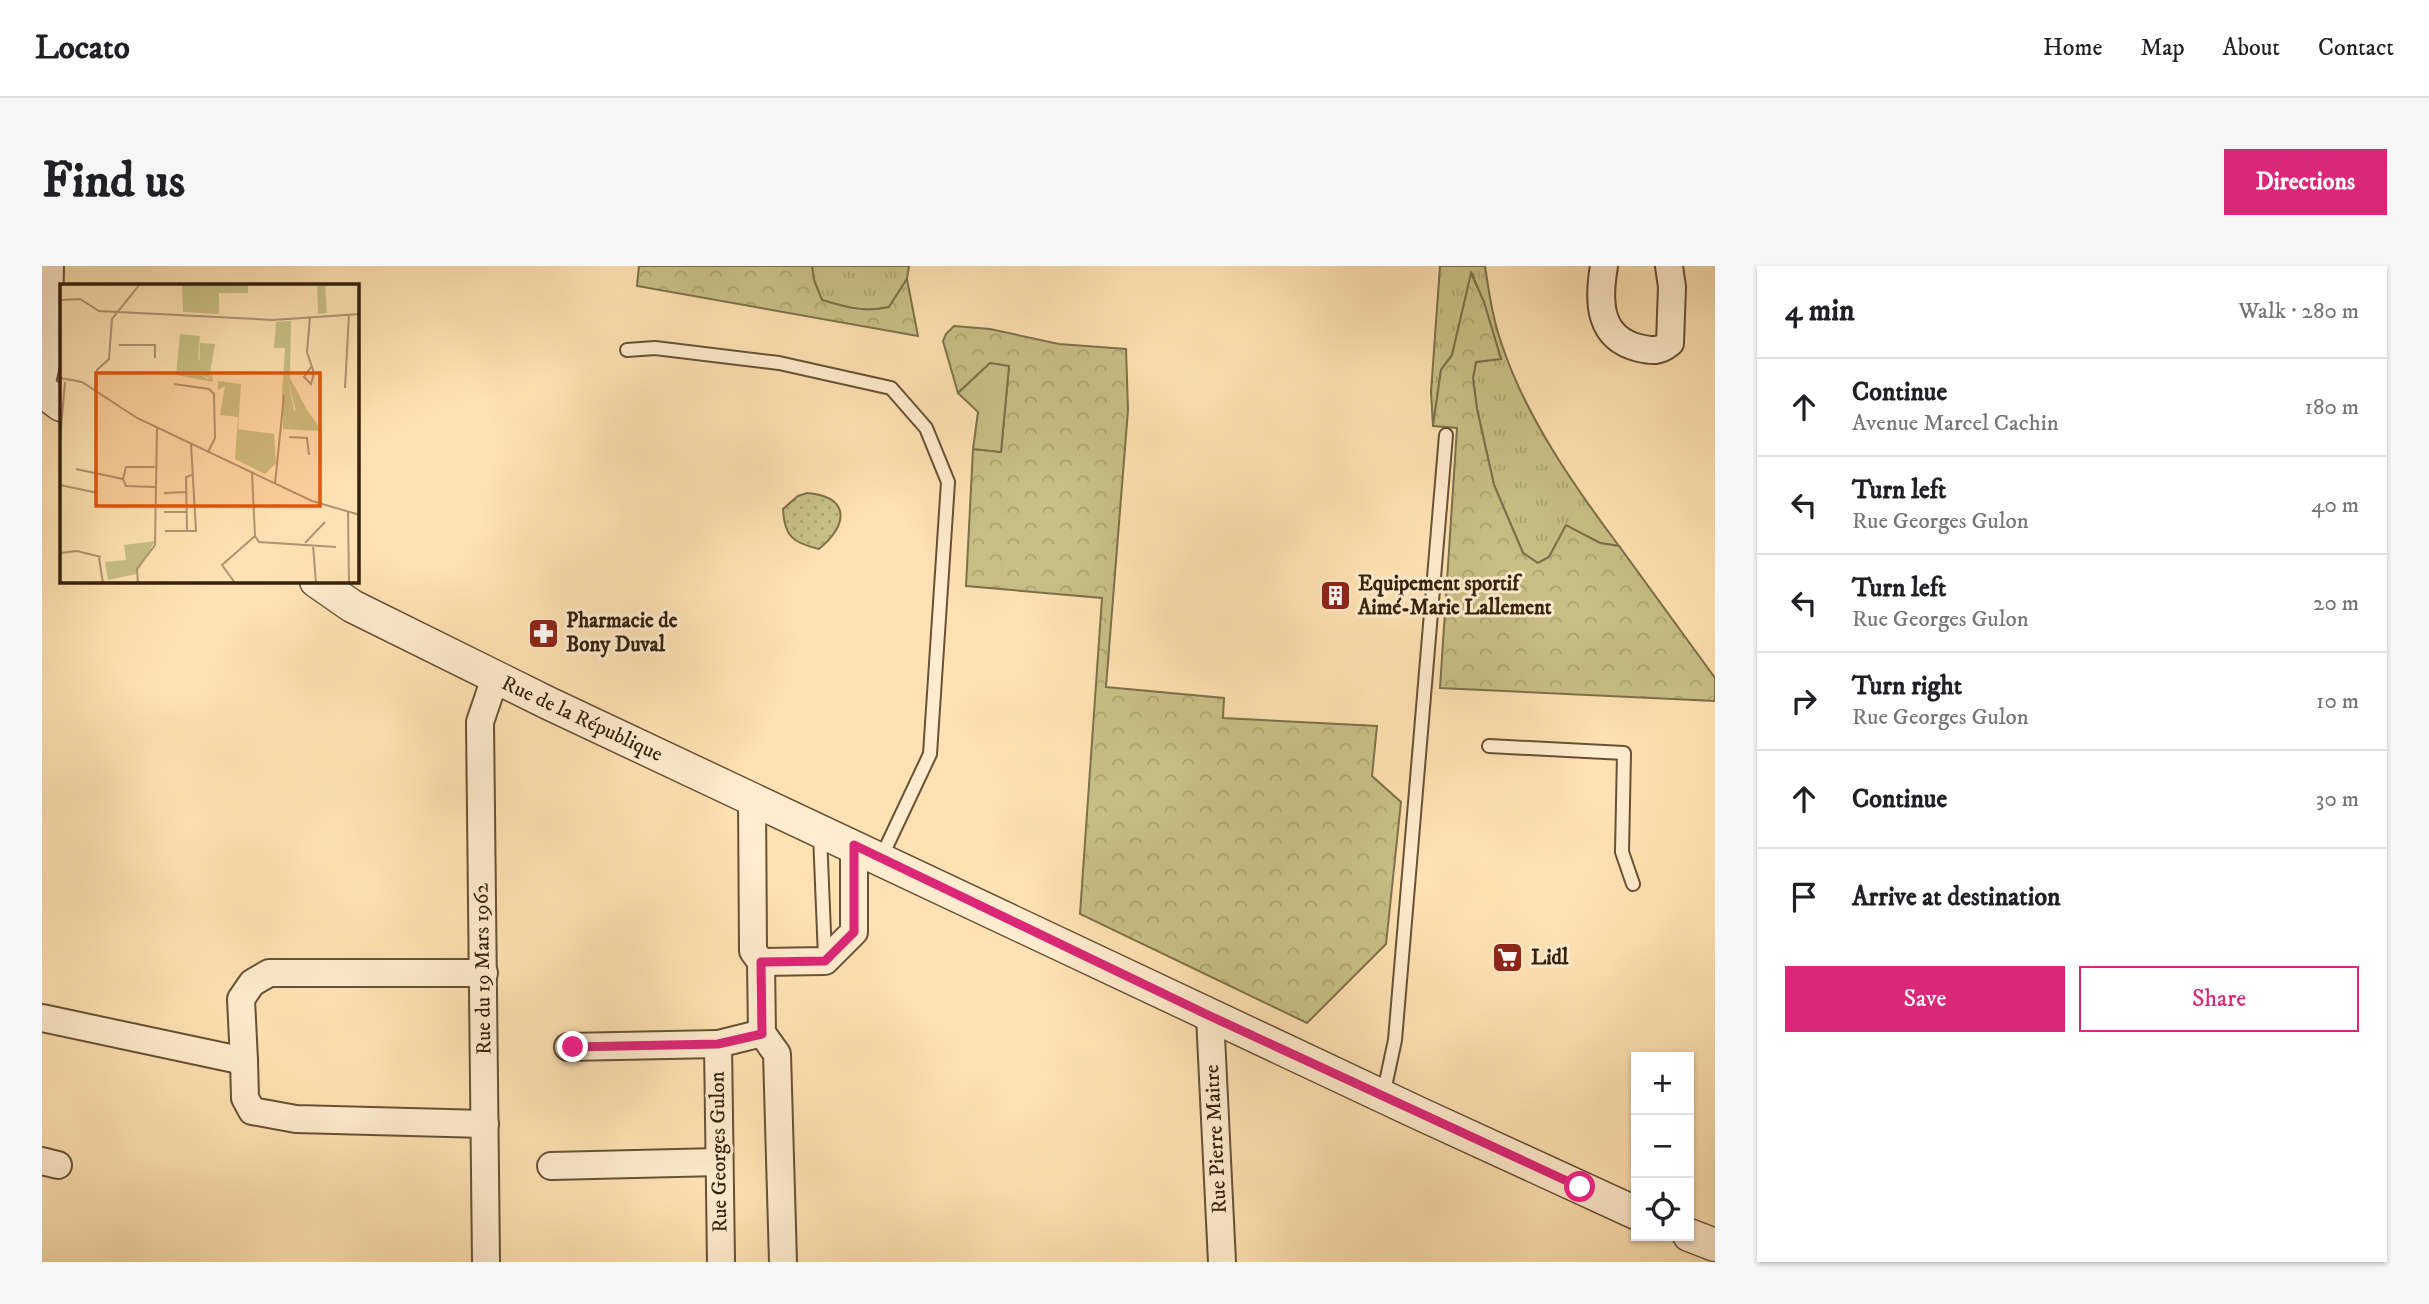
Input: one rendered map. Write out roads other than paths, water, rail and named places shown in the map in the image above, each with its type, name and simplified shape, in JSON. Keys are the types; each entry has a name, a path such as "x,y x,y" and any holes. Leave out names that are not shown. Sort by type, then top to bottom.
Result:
{"street":[{"path":"42,382 48,357 50,266"},
{"path":"1604,266 1601,301 1604,320 1611,335 1630,346 1652,351 1662,349 1670,343 1672,286 1669,266"},
{"path":"42,391 60,404"},
{"name":"Rue de la République","path":"319,583 352,606 495,678 1210,1016 1631,1211"},
{"name":"Rue du 19 Mars 1962","path":"486,1262 480,722 495,678"},
{"path":"752,799 753,951 761,962 762,1034 777,1054 783,1262"},
{"path":"761,962 825,961 854,932 867,852"},
{"path":"484,973 270,973 252,983 241,999 245,1098 252,1111 296,1119 485,1124"},
{"name":"Rue Pierre Maitre","path":"1210,1016 1222,1262"},
{"path":"42,1018 244,1061"},
{"name":"Rue Georges Gulon","path":"721,1262 718,1044 762,1034"},
{"path":"568,1047 718,1044"},
{"path":"551,1166 719,1162"},
{"path":"1694,1237 1715,1245"}],"lane":[{"path":"627,350 655,348 779,363 891,388 926,428 948,482 930,754 867,852"},
{"path":"1382,1096 1395,1040 1446,435"},
{"path":"1489,746 1624,753 1622,852 1633,884"},
{"path":"820,830 825,961"}],"place":[{"name":"Equipement sportif Aimé-Marie Lallement","path":"1335,596"},
{"name":"Pharmacie de Bony Duval","path":"543,633"},
{"name":"Lidl","path":"1508,958"}]}
